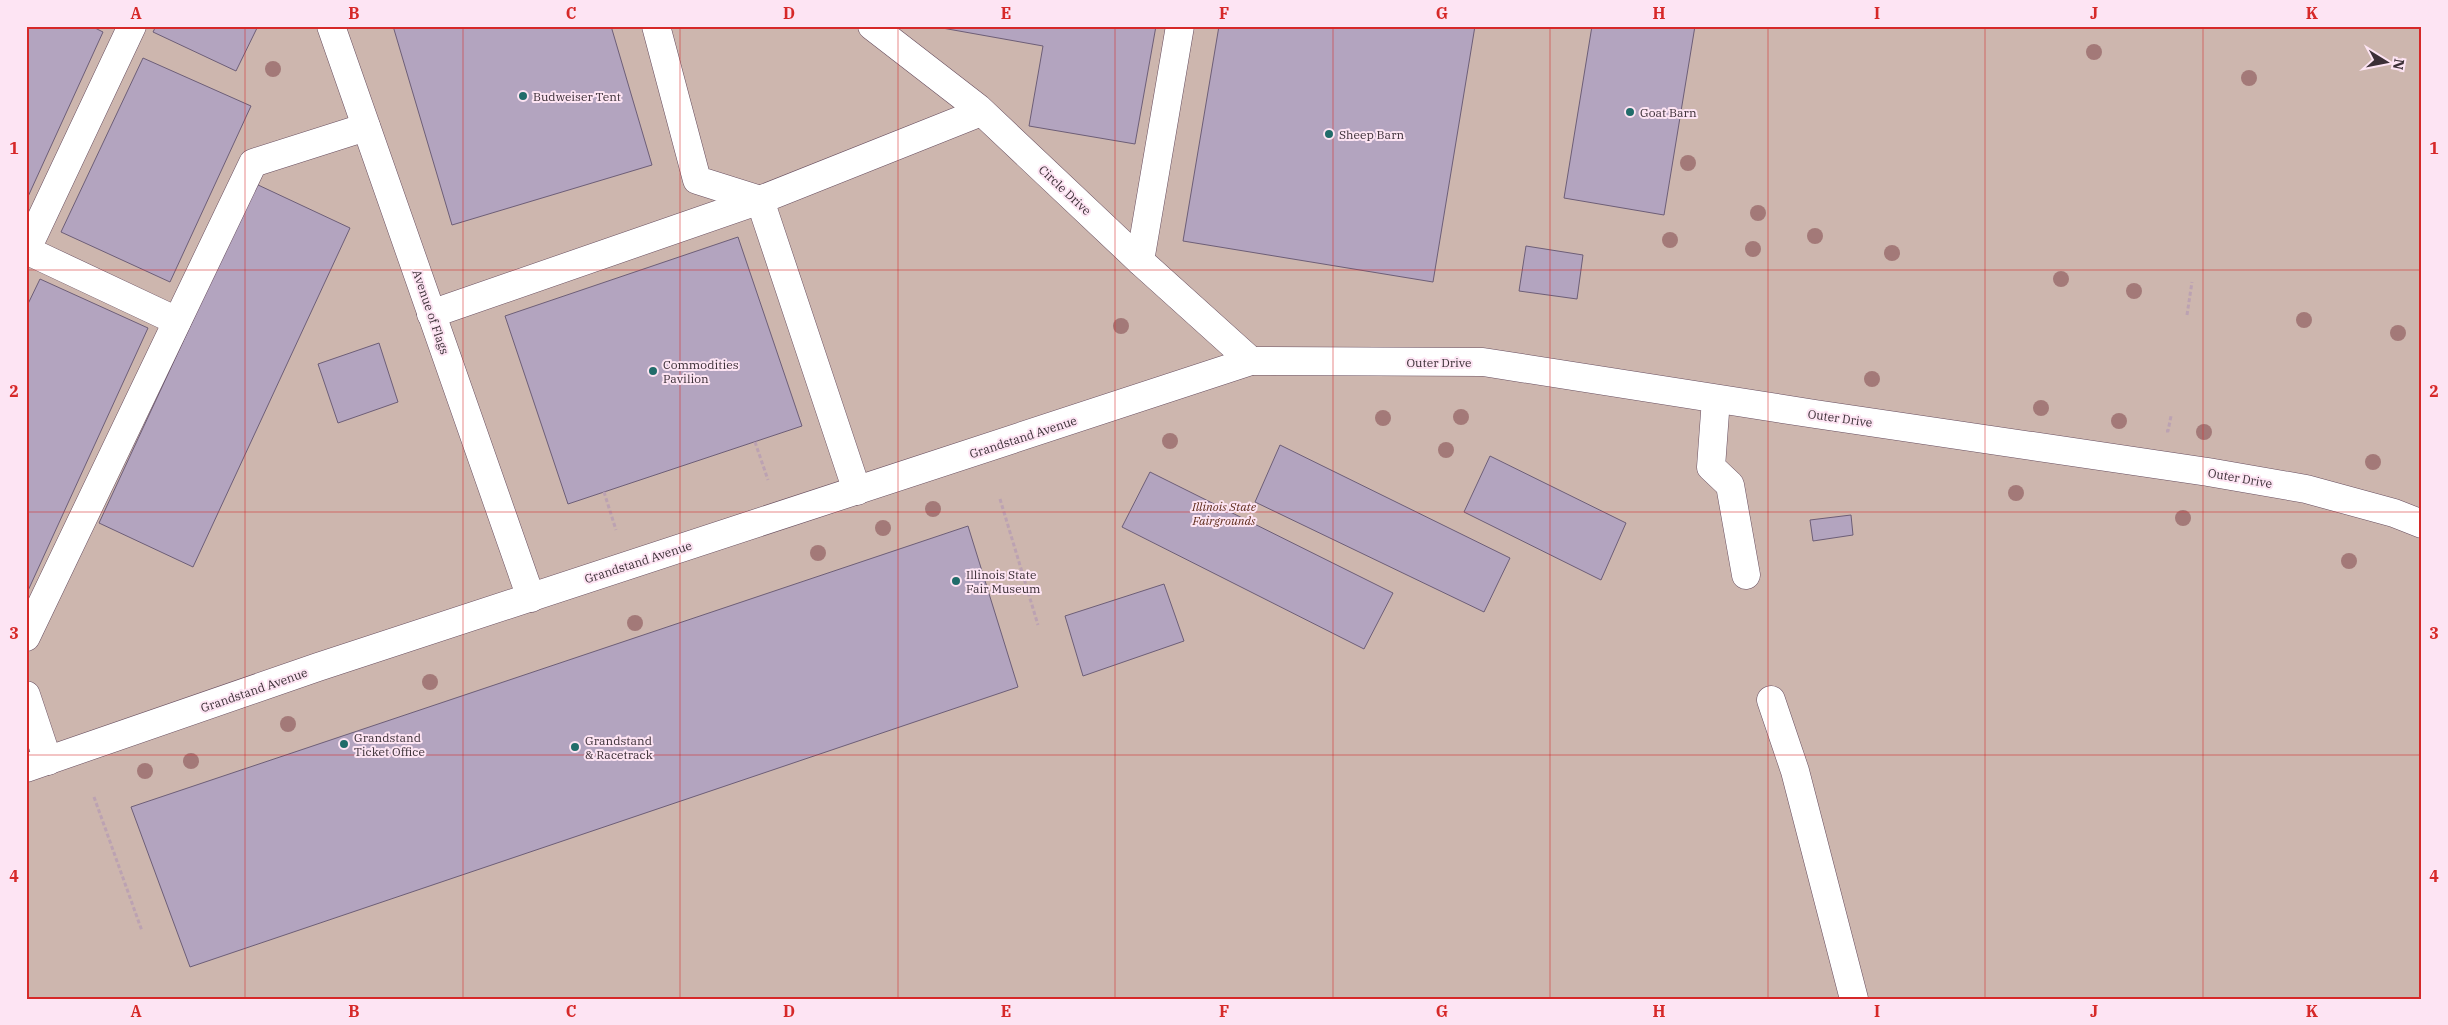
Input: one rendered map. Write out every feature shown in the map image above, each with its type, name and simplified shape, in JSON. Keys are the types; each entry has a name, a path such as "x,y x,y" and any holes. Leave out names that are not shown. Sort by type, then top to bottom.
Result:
{"street":[{"path":"132,26 26,250 177,321"},
{"name":"Avenue of Flags","path":"331,26 531,598"},
{"path":"656,26 697,180 760,200"},
{"name":"Circle Drive","path":"872,26 982,112 1140,261 1251,362"},
{"path":"1140,261 1180,26"},
{"path":"431,314 760,200 982,112"},
{"path":"26,637 252,163 366,127"},
{"path":"760,200 857,491"},
{"name":"Grandstand Avenue","path":"37,764 318,667 1251,362"},
{"name":"Outer Drive","path":"1251,362 1483,362 2267,482 2306,489 2394,513 2422,524"},
{"path":"1716,399 1712,467 1730,484 1746,575"},
{"path":"26,695 37,764"},
{"path":"1771,700 1795,771 1854,999"}],"path":[{"path":"2187,315 2192,282"},
{"path":"755,442 768,480"},
{"path":"604,492 616,530"},
{"path":"1000,499 1038,625"},
{"path":"94,797 142,931"}],"green space":[{"name":"Illinois State Fairgrounds","path":"26,26 2422,26 2422,999 26,999"}],"building":[{"path":"26,26 91,26 103,32 26,201"},
{"path":"156,26 258,26 236,71 153,32"},
{"name":"Budweiser Tent","path":"393,26 611,26 652,165 452,225"},
{"path":"931,26 1156,26 1135,144 1029,126 1043,46"},
{"name":"Sheep Barn","path":"1219,26 1475,26 1433,282 1183,241"},
{"name":"Goat Barn","path":"1592,26 1695,26 1664,215 1564,198"},
{"path":"143,58 251,106 170,282 61,232"},
{"path":"256,184 350,228 193,567 99,523"},
{"name":"Commodities Pavilion","path":"738,237 802,426 568,504 505,316"},
{"path":"1526,246 1583,255 1577,299 1519,291"},
{"path":"40,279 148,328 26,595 26,308"},
{"path":"379,343 398,402 338,423 318,364"},
{"path":"1280,445 1510,558 1484,612 1255,502"},
{"path":"1490,456 1626,523 1601,580 1464,512"},
{"path":"1150,472 1393,593 1364,649 1122,527"},
{"path":"1851,515 1853,535 1813,541 1810,520"},
{"name":"Grandstand & Racetrack","path":"968,526 1018,687 190,967 131,807"},
{"path":"1164,584 1184,641 1083,676 1065,616"}],"place":[{"name":"Budweiser Tent","path":"523,96"},
{"name":"Goat Barn","path":"1630,112"},
{"name":"Sheep Barn","path":"1329,134"},
{"name":"Commodities Pavilion","path":"653,371"},
{"name":"Illinois State Fair Museum","path":"956,581"},
{"name":"Grandstand Ticket Office","path":"344,744"},
{"name":"Grandstand & Racetrack","path":"575,747"}]}
